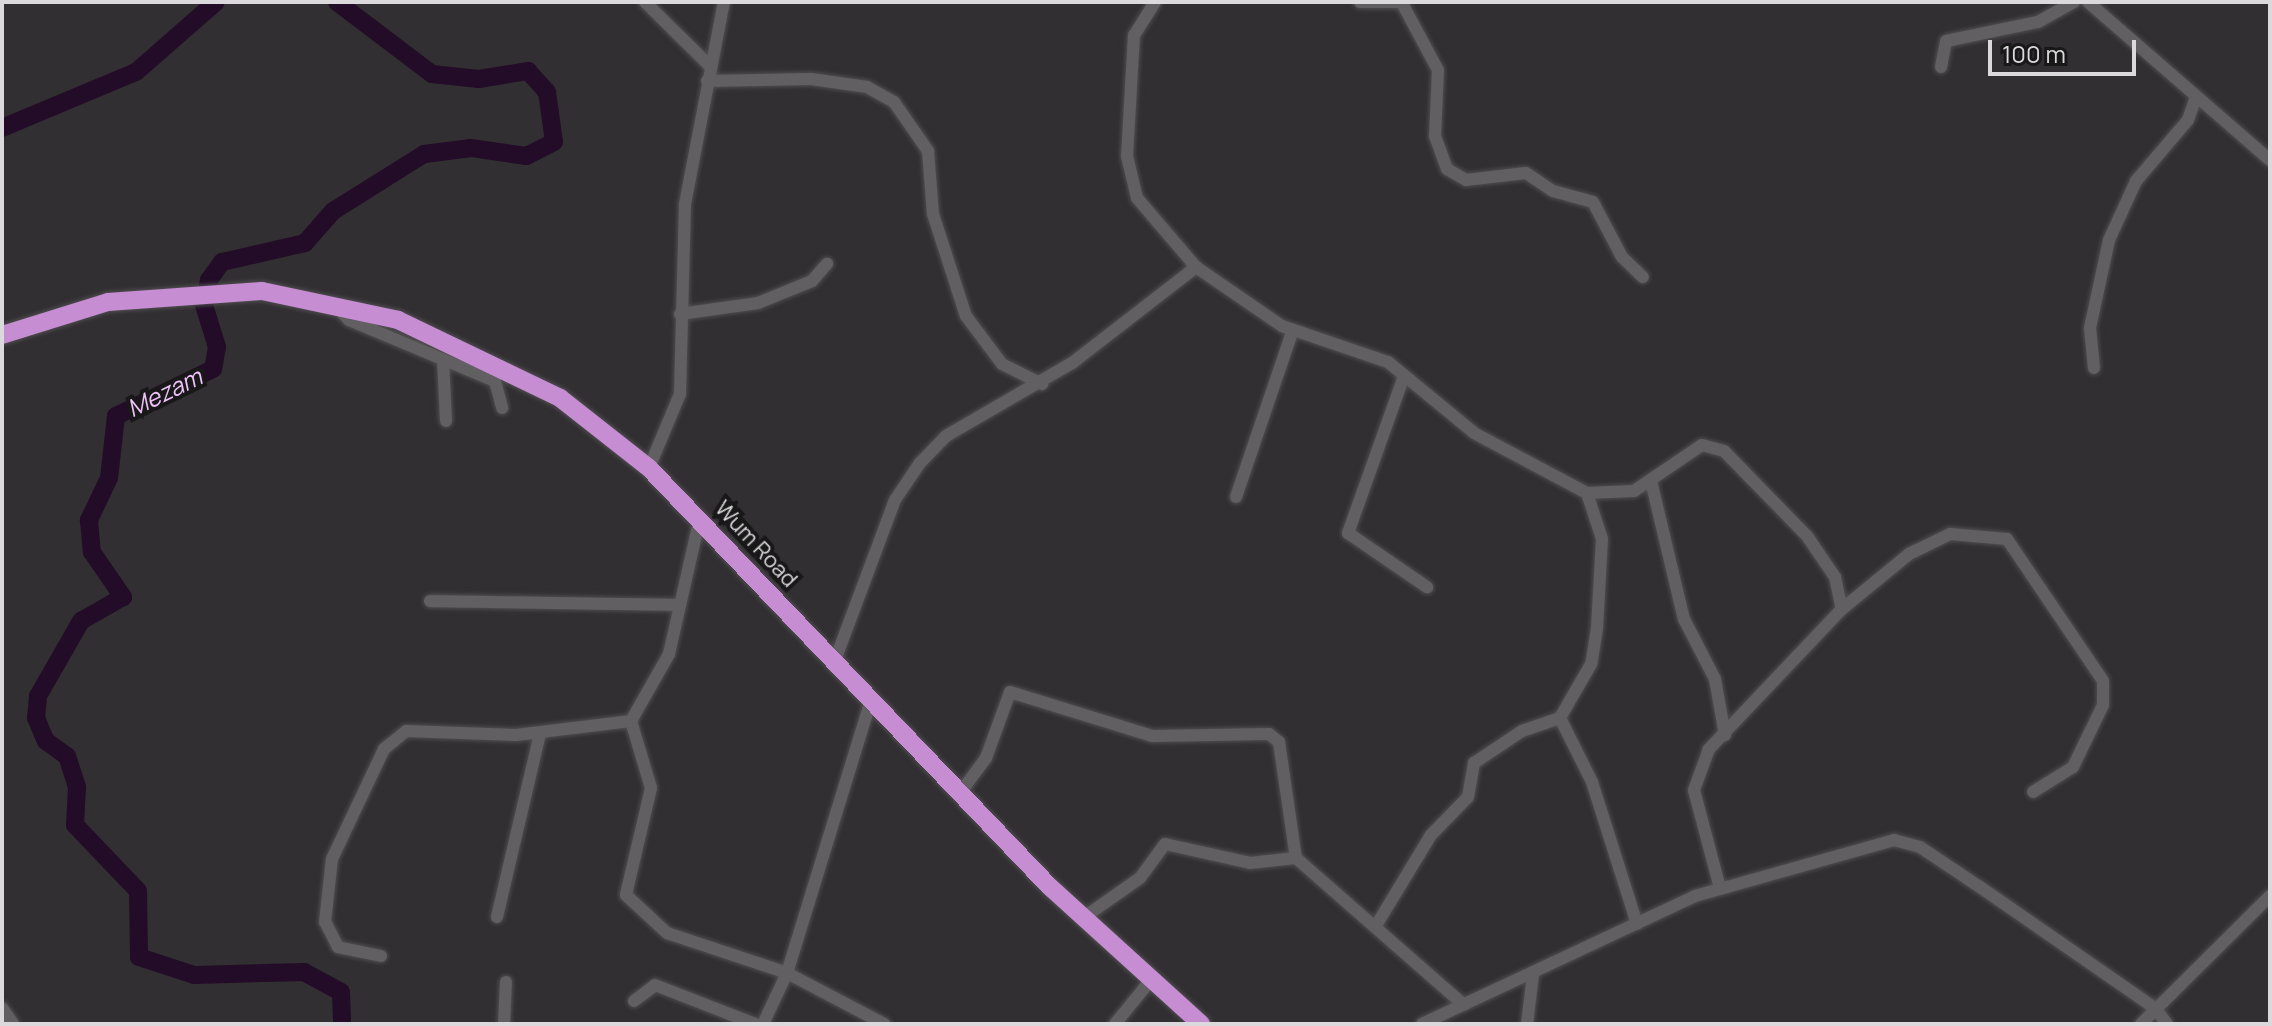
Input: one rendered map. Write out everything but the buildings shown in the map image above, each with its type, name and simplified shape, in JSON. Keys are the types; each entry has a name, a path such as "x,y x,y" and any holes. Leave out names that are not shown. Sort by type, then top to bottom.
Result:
{"highway":[{"name":"Wum Road","path":"2,335 74,309 169,293 204,291 334,304 398,320 503,366 597,424 649,468 1083,918 1201,1024"}],"street":[{"path":"645,2 710,66"},
{"path":"649,468 680,394 685,204 724,2"},
{"path":"1155,2 1134,35 1126,78 1127,156 1137,198 1196,267 1293,330 1388,362 1474,433 1587,493 1620,495 1646,484 1702,445 1724,451 1807,536 1835,577 1842,609"},
{"path":"1360,2 1402,2 1438,70 1435,136 1447,169 1466,180 1526,173 1553,191 1587,199 1643,277"},
{"path":"1941,67 1946,41 2038,22 2074,2"},
{"path":"2088,2 2270,160"},
{"path":"707,81 811,79 867,87 894,102 928,151 933,214 966,316 1002,364 1042,384"},
{"path":"2094,368 2090,328 2109,240 2136,181 2188,120 2196,97"},
{"path":"2188,120 2214,114"},
{"path":"680,314 758,303 812,281 827,264"},
{"path":"834,663 906,480 946,436 1042,384 1196,267"},
{"path":"334,304 349,320 495,381 502,408"},
{"path":"1236,497 1293,330"},
{"path":"443,359 446,421"},
{"path":"1404,376 1348,533 1427,587"},
{"path":"1646,484 1687,627 1715,679 1725,735"},
{"path":"1377,924 1431,835 1468,797 1474,763 1522,731 1560,718 1591,664 1597,628 1602,539 1587,493"},
{"path":"700,518 669,654 631,721 651,788 626,895 667,933 787,973 884,1024"},
{"path":"1720,888 1695,778 1725,735 1842,609 1936,540 1979,532 2007,539 2106,693 2073,767 2033,792"},
{"path":"430,601 678,605"},
{"path":"960,793 986,758 1010,692 1152,736 1269,734 1279,742 1296,858 1377,924 1464,1005"},
{"path":"763,1024 787,973 871,700"},
{"path":"1560,718 1592,782 1637,924"},
{"path":"381,956 338,947 325,922 332,859 384,749 406,731 540,733 631,721"},
{"path":"497,917 540,733"},
{"path":"1422,1024 1720,888 1858,846 1908,841 2155,1008 2167,1024"},
{"path":"1083,918 1140,878 1165,844 1250,863 1296,858"},
{"path":"2141,1024 2270,896"},
{"path":"1527,1024 1533,975"},
{"path":"1115,1024 1150,981"},
{"path":"504,1024 506,982"},
{"path":"634,1001 655,985 755,1024"},
{"path":"2,1008 13,1024"}],"waterway":[{"name":"Mezam","path":"2,128 136,72 216,2"},
{"name":"Mezam","path":"337,2 432,74 479,79 528,71 547,92 554,142 526,156 471,148 424,154 333,211 305,243 222,262 209,280 204,305 217,347 213,369 116,416 109,478 89,520 92,552 123,597 81,621 38,696 36,718 46,741 67,756 77,787 75,825 138,891 139,957 194,975 304,972 341,992 342,1024"}]}
